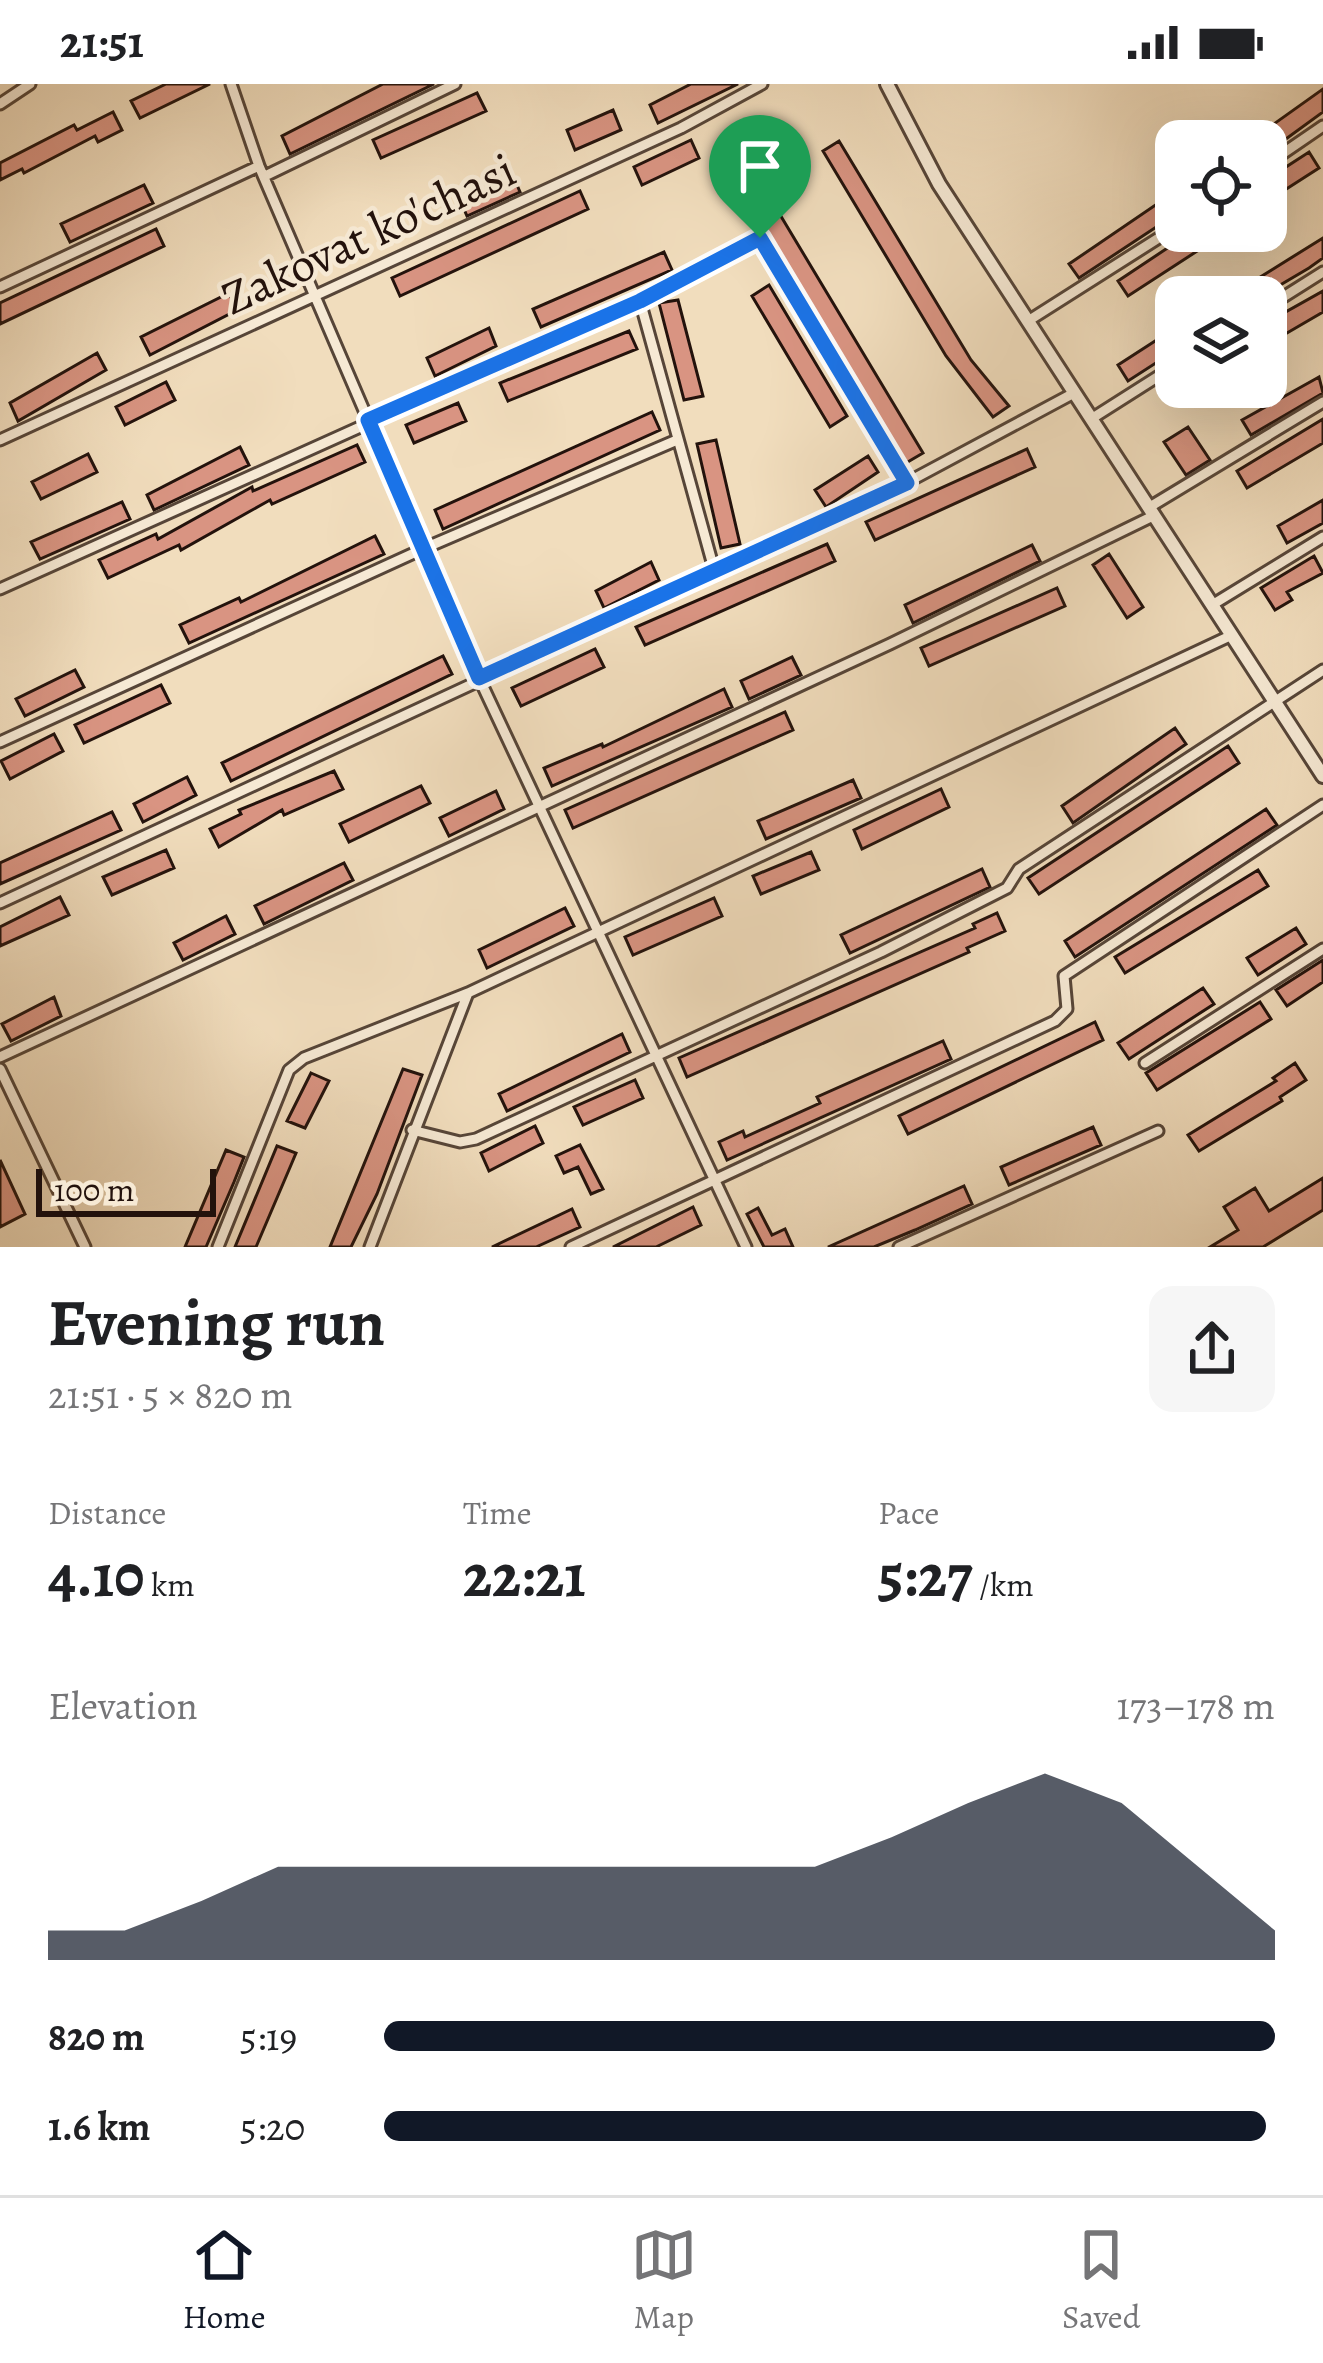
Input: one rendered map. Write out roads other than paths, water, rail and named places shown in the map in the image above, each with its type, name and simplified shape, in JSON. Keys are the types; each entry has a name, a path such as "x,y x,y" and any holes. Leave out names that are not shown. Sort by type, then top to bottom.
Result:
{"street":[{"path":"0,104 30,84"},
{"path":"231,84 262,171 479,678 746,1247"},
{"path":"0,287 454,84"},
{"name":"Zakovat ko'chasi","path":"0,440 681,128 762,84"},
{"path":"887,84 939,184 1323,776"},
{"path":"1287,151 1323,126"},
{"path":"0,589 640,301 760,238 907,483"},
{"path":"1028,321 1155,240"},
{"path":"1287,295 1323,272"},
{"path":"640,301 714,569"},
{"path":"1091,418 1155,378"},
{"path":"0,903 907,483 1074,393"},
{"path":"0,1057 890,644 1150,512 1323,402"},
{"path":"0,742 425,548 677,440"},
{"path":"1212,605 1323,537"},
{"path":"218,1247 289,1070 304,1058 468,993 1232,635"},
{"path":"412,1130 460,1142 476,1138 881,952 1007,888 1018,869 1323,670"},
{"path":"571,1247 1055,1022 1067,1009 1064,976 1323,806"},
{"path":"1145,1063 1323,949"},
{"path":"370,1247 468,993"},
{"path":"0,1069 86,1247"},
{"path":"899,1247 1158,1131"}]}
